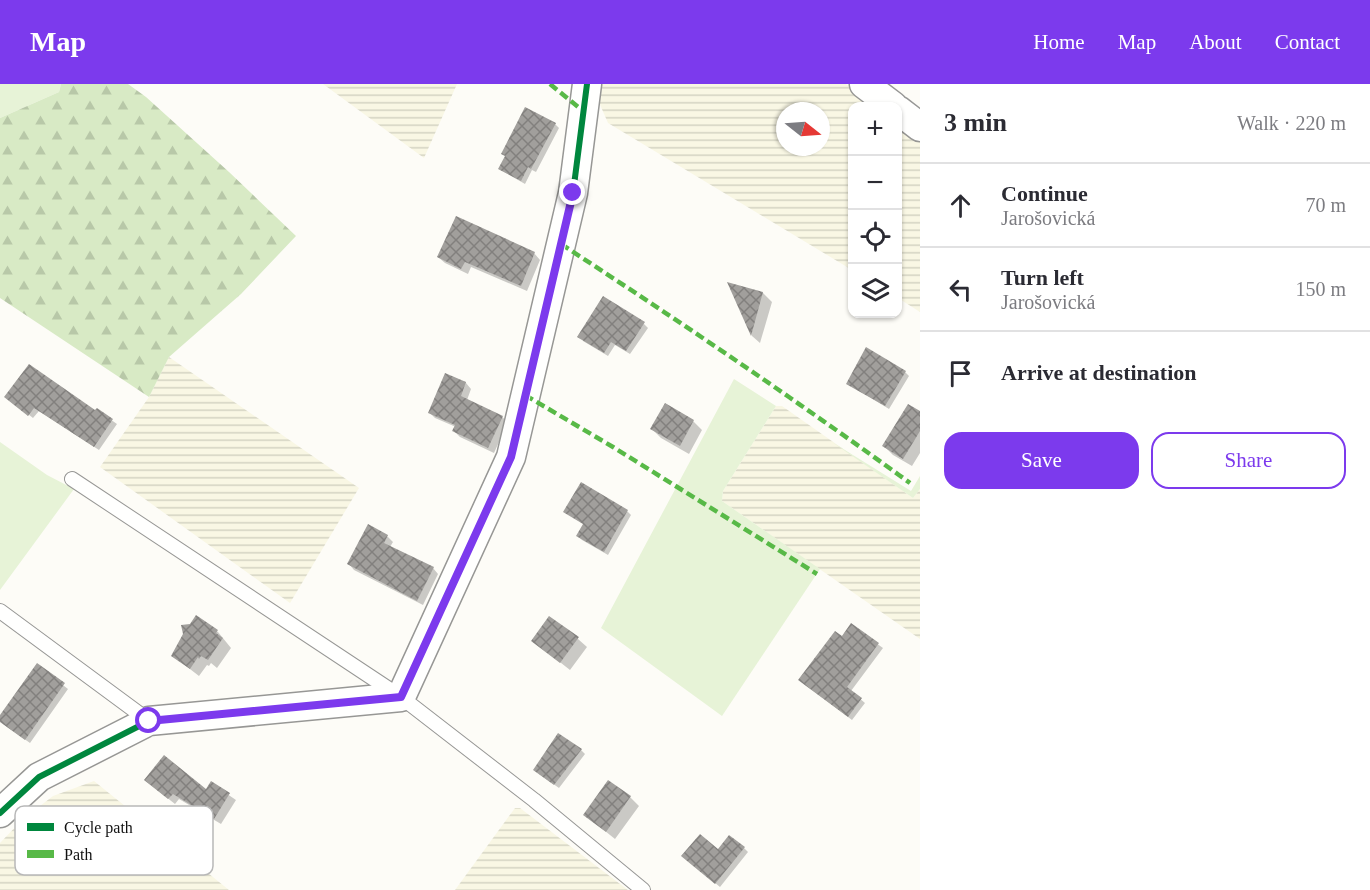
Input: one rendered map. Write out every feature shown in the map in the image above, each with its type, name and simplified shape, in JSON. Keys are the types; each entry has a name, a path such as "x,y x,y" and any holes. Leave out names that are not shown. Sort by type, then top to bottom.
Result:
{"street":[{"path":"0,813 39,777 149,721 401,697 511,457 573,193 587,84"},
{"path":"864,84 889,102"},
{"path":"902,114 920,127"}],"lane":[{"path":"72,479 401,697 534,800 643,890"},
{"path":"0,611 149,721"}],"shaded area":[{"path":"323,84 457,84 424,158"},
{"path":"597,84 846,84 870,102 848,102 848,268 608,123 598,100"},
{"path":"902,127 920,142 920,312 902,301"},
{"path":"169,357 359,488 290,603 100,467 149,397"},
{"path":"776,406 782,406 913,498 920,489 920,639 722,501 723,491"},
{"path":"94,781 125,806 40,806 53,796"},
{"path":"515,808 520,808 628,890 455,890"},
{"path":"15,827 15,875 210,875 229,890 0,890 0,843"}],"green space":[{"path":"0,84 61,84 59,92 0,118"},
{"path":"61,84 128,84 146,97 229,172 296,236 241,294 169,357 149,397 0,298 0,118 59,92"},
{"path":"734,379 776,406 723,491 722,501 820,569 722,716 601,628"},
{"path":"0,442 47,475 74,489 0,590"},
{"path":"832,442 911,491 920,476 920,489 913,498"}],"building":[{"path":"525,107 556,123 531,169 528,167 521,181 498,169 505,156 501,154"},
{"path":"456,216 535,252 521,286 465,262 461,269 437,257"},
{"path":"727,282 763,292 751,336"},
{"path":"603,296 645,322 626,351 611,342 604,353 577,337"},
{"path":"866,347 906,371 885,406 846,384"},
{"path":"29,364 95,410 97,408 113,419 94,447 34,408 28,416 4,397"},
{"path":"445,373 466,382 461,396 503,416 488,448 452,431 455,425 428,413"},
{"path":"665,403 694,420 680,446 650,429"},
{"path":"908,404 920,411 920,431 903,459 882,446"},
{"path":"581,482 628,510 604,552 576,536 583,524 563,512"},
{"path":"368,524 388,535 384,543 434,567 417,601 347,564"},
{"path":"196,615 218,630 216,633 223,638 208,660 201,656 199,659 198,657 190,669 171,656 183,634 181,625 190,624"},
{"path":"549,616 579,637 560,663 531,641"},
{"path":"851,623 879,643 847,687 862,698 848,717 798,680 835,631 842,636"},
{"path":"37,663 65,683 25,740 0,722 0,715"},
{"path":"558,733 582,749 554,785 533,770"},
{"path":"164,755 206,789 211,781 230,793 214,819 213,806 193,806 173,794 168,799 144,780"},
{"path":"608,780 631,796 606,832 583,815"},
{"path":"700,834 718,849 729,835 745,847 715,884 681,856"}],"marked path":[{"path":"550,84 583,111"},
{"path":"561,244 737,361 910,483"},
{"path":"525,395 817,574"}],"cycle path":[{"path":"0,813 39,777 149,721 401,697 511,457 573,193 587,84"}],"route":[{"path":"149,721 401,697 511,457 573,193"}]}
